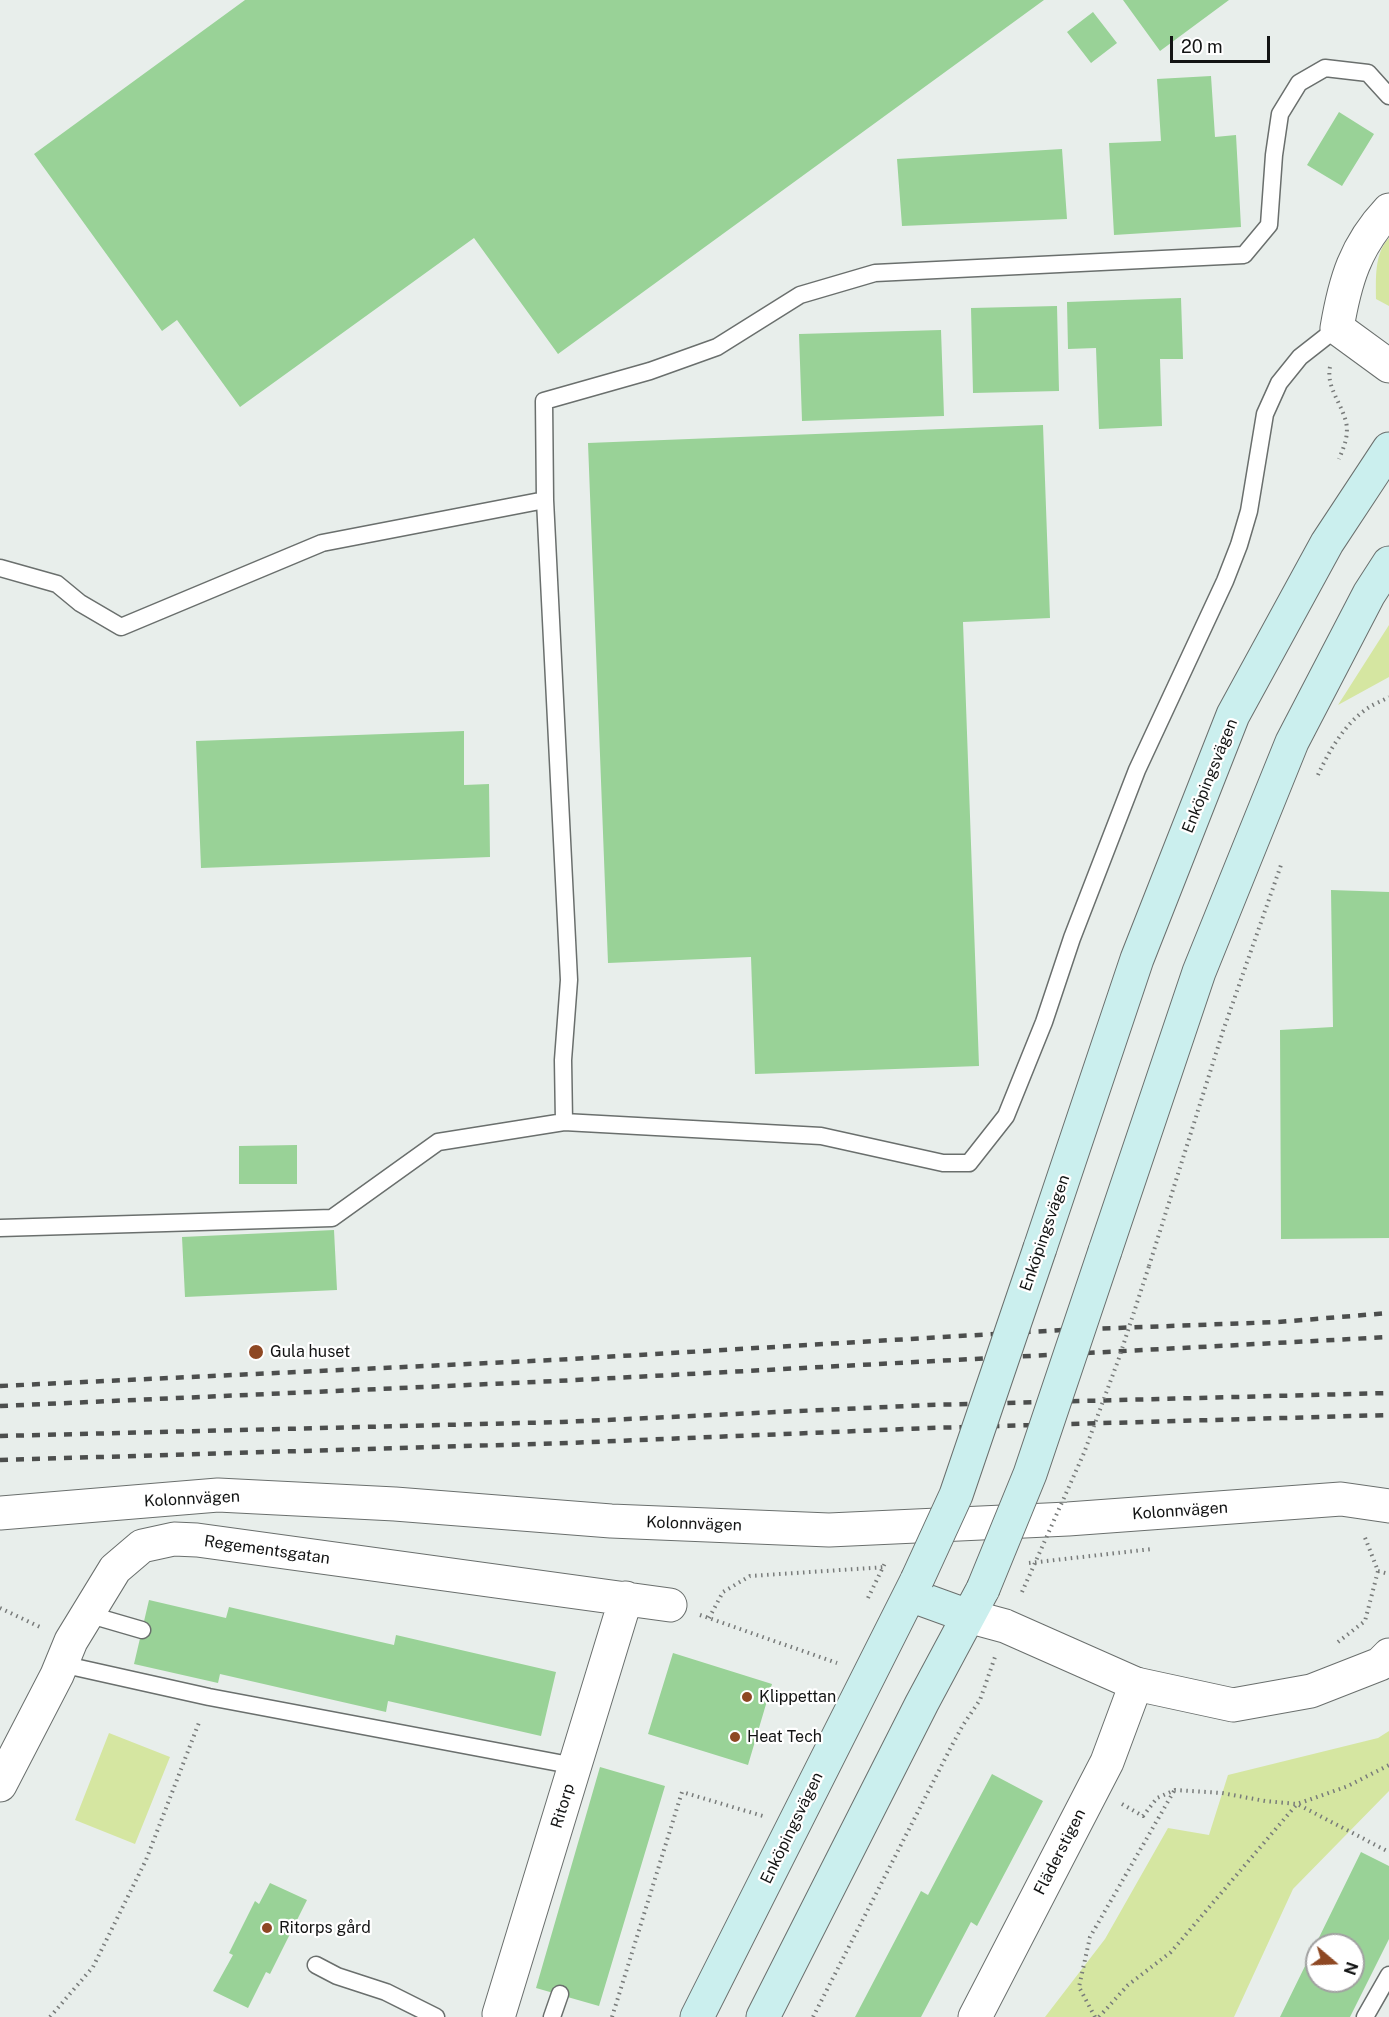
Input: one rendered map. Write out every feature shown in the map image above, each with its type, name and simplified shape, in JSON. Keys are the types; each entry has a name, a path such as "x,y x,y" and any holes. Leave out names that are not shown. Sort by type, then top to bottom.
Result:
{"main road":[{"name":"Enköpingsvägen","path":"697,2017 913,1587 956,1495 1137,959 1233,715 1327,543 1389,449"},
{"path":"763,2017 976,1602 1030,1474 1199,972 1292,741 1369,594 1389,563"},
{"path":"913,1587 976,1602"}],"street":[{"path":"1389,210 1360,248 1342,297 1337,328 1389,366"},
{"name":"Kolonnvägen","path":"0,1513 218,1495 395,1504 611,1521 829,1530 1068,1520 1341,1499 1389,1506"},
{"name":"Regementsgatan","path":"0,1785 71,1641 87,1614 114,1569 142,1546 174,1539 670,1605"},
{"name":"Ritorp","path":"505,2015 575,1766 626,1598"},
{"path":"976,1602 1005,1626 1136,1684 1233,1705 1311,1691 1380,1664 1389,1655"},
{"name":"Fläderstigen","path":"975,2017 1107,1762 1136,1684"}],"lane":[{"path":"564,1122 563,1060 569,980 545,500 544,401 650,371 717,347 800,295 875,273 1244,255 1269,225 1274,154 1280,114 1299,83 1325,68 1368,74 1389,96"},
{"path":"0,1228 332,1218 438,1142 564,1122 821,1136 943,1163 969,1163 1006,1116 1044,1023 1072,938 1137,770 1225,581 1249,511 1265,414 1279,382 1300,357 1337,328"},
{"path":"0,568 57,584 80,603 121,627 322,543 545,500"},
{"path":"87,1614 142,1630"},
{"path":"61,1664 209,1697 575,1766"},
{"path":"316,1965 338,1976 386,1992 436,2017"},
{"path":"1365,2017 1389,1975"},
{"path":"552,2017 560,1995"}],"path":[{"path":"1317,776 1345,730 1367,709 1389,697"},
{"path":"813,2017 950,1749 980,1700 1005,1626 1084,1453 1119,1358 1223,1031 1283,860"},
{"path":"1331,1648 1365,1621 1378,1571 1364,1535 1356,1532"},
{"path":"1023,1563 1153,1549"},
{"path":"835,1662 709,1618 723,1592 750,1576 887,1568"},
{"path":"1378,1571 1389,1574"},
{"path":"0,1608 47,1630"},
{"path":"50,2017 93,1967 146,1860 209,1697"},
{"path":"1175,1790 1090,1937 1078,1987 1097,2017 1128,1985 1171,1952 1297,1804 1348,1786 1389,1765"},
{"path":"1122,1805 1143,1816 1157,1798 1175,1790 1222,1793 1297,1804 1389,1852"},
{"path":"612,2017 682,1792 765,1816"}],"green space":[{"path":"1389,238 1389,306 1376,299 1376,283 1378,259"},
{"path":"1389,625 1389,677 1338,705"},
{"path":"1389,1731 1389,1791 1293,1889 1234,2017 1045,2017 1105,1939 1168,1828 1209,1835 1228,1775 1378,1738"},
{"path":"109,1733 170,1757 135,1844 75,1820"}],"building":[{"path":"245,0 1044,0 558,354 474,238 240,407 177,320 162,331 34,154"},
{"path":"1123,0 1229,0 1160,51"},
{"path":"1093,12 1117,43 1091,63 1067,32"},
{"path":"1211,76 1215,137 1236,135 1241,227 1114,235 1109,143 1161,141 1157,79"},
{"path":"1339,112 1374,134 1342,186 1307,165"},
{"path":"1062,149 1067,219 902,226 897,159"},
{"path":"1181,298 1183,359 1160,359 1162,426 1099,429 1096,348 1068,349 1067,302"},
{"path":"1057,306 1059,391 973,393 971,308"},
{"path":"941,330 944,416 802,421 799,334"},
{"path":"1043,425 1050,618 963,622 979,1066 755,1074 751,957 608,963 588,443"},
{"path":"464,731 464,785 489,784 490,857 201,868 196,741"},
{"path":"1331,890 1389,892 1389,1238 1281,1239 1280,1030 1333,1027"},
{"path":"297,1145 297,1184 239,1184 239,1146"},
{"path":"334,1230 337,1290 185,1297 182,1237"},
{"path":"149,1600 226,1618 229,1607 394,1645 396,1635 556,1672 541,1736 388,1701 386,1712 220,1674 218,1683 134,1664"},
{"path":"673,1653 772,1684 748,1765 648,1734"},
{"path":"600,1767 665,1786 599,2006 536,1988"},
{"path":"992,1774 1043,1801 977,1926 971,1922 921,2017 855,2017 921,1891 928,1895"},
{"path":"1361,1852 1389,1866 1389,1939 1365,1987 1365,1933 1321,1933"},
{"name":"Ritorps gård","path":"270,1883 307,1900 270,1974 266,1972 248,2008 213,1991 233,1955 229,1953 255,1901 259,1904"},
{"path":"1305,1966 1305,1993 1362,1993 1350,2017 1280,2017"}],"railway":[{"path":"0,1386 553,1360 1062,1330 1278,1322 1389,1313"},
{"path":"0,1406 557,1381 1389,1337"},
{"path":"0,1436 562,1422 929,1405 1389,1393"},
{"path":"0,1460 567,1443 930,1428 1389,1415"}],"place":[{"name":"Gula huset","path":"256,1352"},
{"name":"Klippettan","path":"747,1697"},
{"name":"Heat Tech","path":"735,1737"},
{"name":"Ritorps gård","path":"267,1928"}]}
